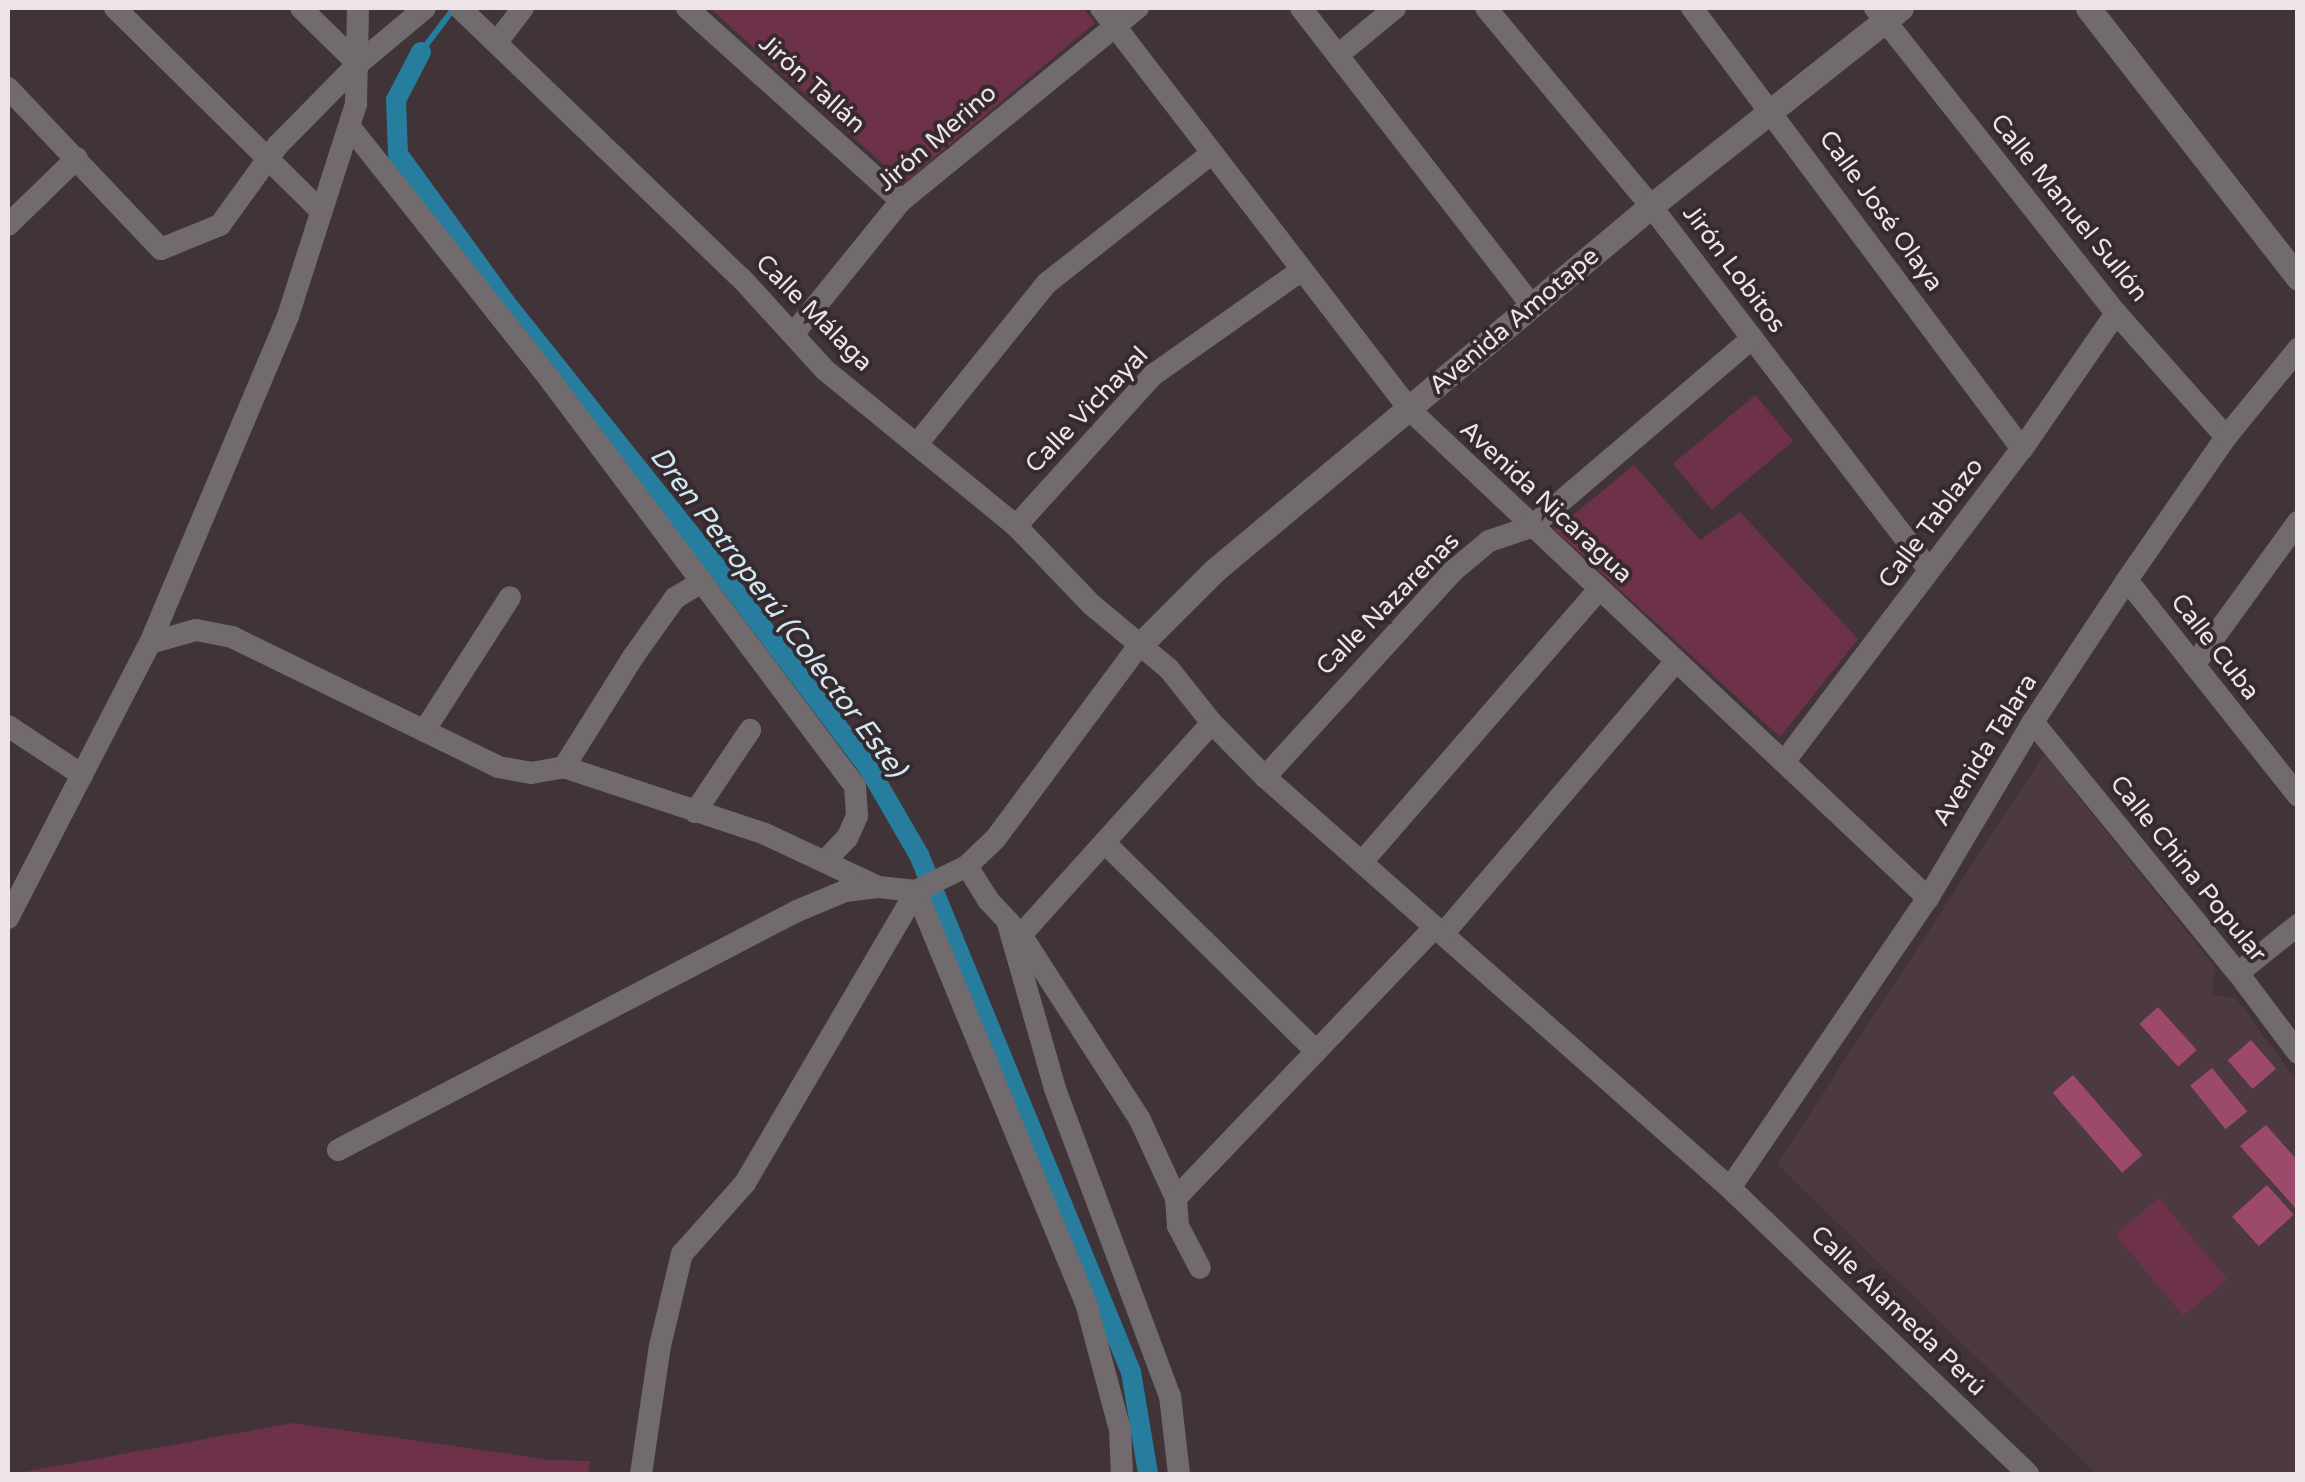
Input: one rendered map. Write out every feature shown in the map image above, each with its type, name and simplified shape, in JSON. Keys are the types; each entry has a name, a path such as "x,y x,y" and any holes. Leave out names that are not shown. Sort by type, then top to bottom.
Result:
{"street":[{"path":"116,8 320,210"},
{"path":"301,8 358,64"},
{"path":"8,918 17,874 82,776 170,602 288,316 350,128 358,64 358,8"},
{"path":"8,88 162,248 220,225 268,160 358,64 425,8"},
{"name":"Calle Málaga","path":"462,8 794,333 825,370 1016,526 1138,647 1168,669 1212,723 1265,777 1439,931"},
{"path":"497,42 524,8"},
{"name":"Jirón Tallán","path":"691,8 901,201"},
{"name":"Jirón Merino","path":"794,333 901,201 1108,17 1138,8"},
{"path":"1300,8 1532,306"},
{"path":"1338,56 1394,8"},
{"name":"Jirón Lobitos","path":"1486,8 1651,206 1929,570"},
{"name":"Calle José Olaya","path":"1692,8 2022,449"},
{"path":"2088,8 2298,278"},
{"name":"Avenida Amotape","path":"1138,647 1216,570 1887,12"},
{"name":"Calle Manuel Sullón","path":"1887,12 2116,313 2226,437"},
{"name":"Avenida Nicaragua","path":"1108,17 1410,410 1928,898"},
{"path":"350,128 552,381 855,786 858,816 847,838 824,858 820,884 797,912"},
{"path":"917,444 1047,282 1212,152"},
{"path":"8,225 77,158"},
{"name":"Calle Vichayal","path":"1016,526 1154,375 1302,270"},
{"name":"Calle Tablazo","path":"1784,762 2022,449 2116,313"},
{"name":"Calle Nazarenas","path":"1265,777 1453,571 1489,541 1532,527 1752,338"},
{"name":"Avenida Talara","path":"1730,1188 1928,898 2032,722 2127,580 2226,437 2298,349"},
{"path":"2194,665 2294,536"},
{"name":"Calle Cuba","path":"2127,580 2298,796"},
{"path":"564,768 676,598 702,582"},
{"path":"1362,862 1599,590"},
{"path":"424,731 510,597"},
{"path":"170,602 232,637 498,768 532,774 564,768 824,858 878,886"},
{"path":"150,644 196,630 232,637"},
{"path":"641,1474 660,1346 682,1254 745,1183 916,891 967,866 996,838 1138,647"},
{"path":"1176,1198 1316,1051 1439,931 1676,662"},
{"name":"Calle China Popular","path":"2032,722 2238,973 2298,1053"},
{"path":"1014,927 1106,844 1212,723"},
{"path":"8,726 82,776"},
{"path":"695,812 750,730"},
{"path":"1106,844 1316,1051"},
{"path":"967,866 1014,927 1140,1120 1176,1198 1178,1226 1200,1268"},
{"path":"338,1150 797,912 845,891 878,886 916,891"},
{"path":"916,891 1086,1303 1120,1430 1122,1474"},
{"path":"2238,973 2298,925"},
{"path":"1014,927 1055,1090 1170,1396 1179,1474"},
{"name":"Calle Alameda Perú","path":"1439,931 1730,1188 2028,1474"}],"shaded area":[{"path":"1083,8 1095,23 904,183 711,9"},
{"path":"1755,395 1794,441 1712,510 1673,464"},
{"path":"1634,465 1700,540 1740,512 1858,639 1780,737 1555,530"},
{"path":"2044,754 2215,967 2212,995 2236,998 2297,1081 2297,1474 2097,1474 1777,1164"},
{"path":"2159,1198 2227,1279 2183,1316 2115,1235"},
{"path":"293,1423 551,1460 590,1461 588,1474 13,1474"}],"building":[{"path":"2158,1007 2197,1050 2178,1067 2139,1024"},
{"path":"2251,1040 2276,1069 2253,1089 2228,1060"},
{"path":"2212,1068 2247,1112 2225,1129 2190,1086"},
{"path":"2073,1075 2143,1155 2122,1173 2053,1093"},
{"path":"2266,1125 2298,1161 2298,1211 2240,1146"},
{"path":"2267,1185 2294,1215 2259,1246 2232,1216"}],"waterway":[{"path":"421,52 454,8"},
{"name":"Dren Petroperú (Colector Este)","path":"421,52 396,100 398,154 505,302 722,574 868,767 919,855 1131,1372 1148,1474"}]}
